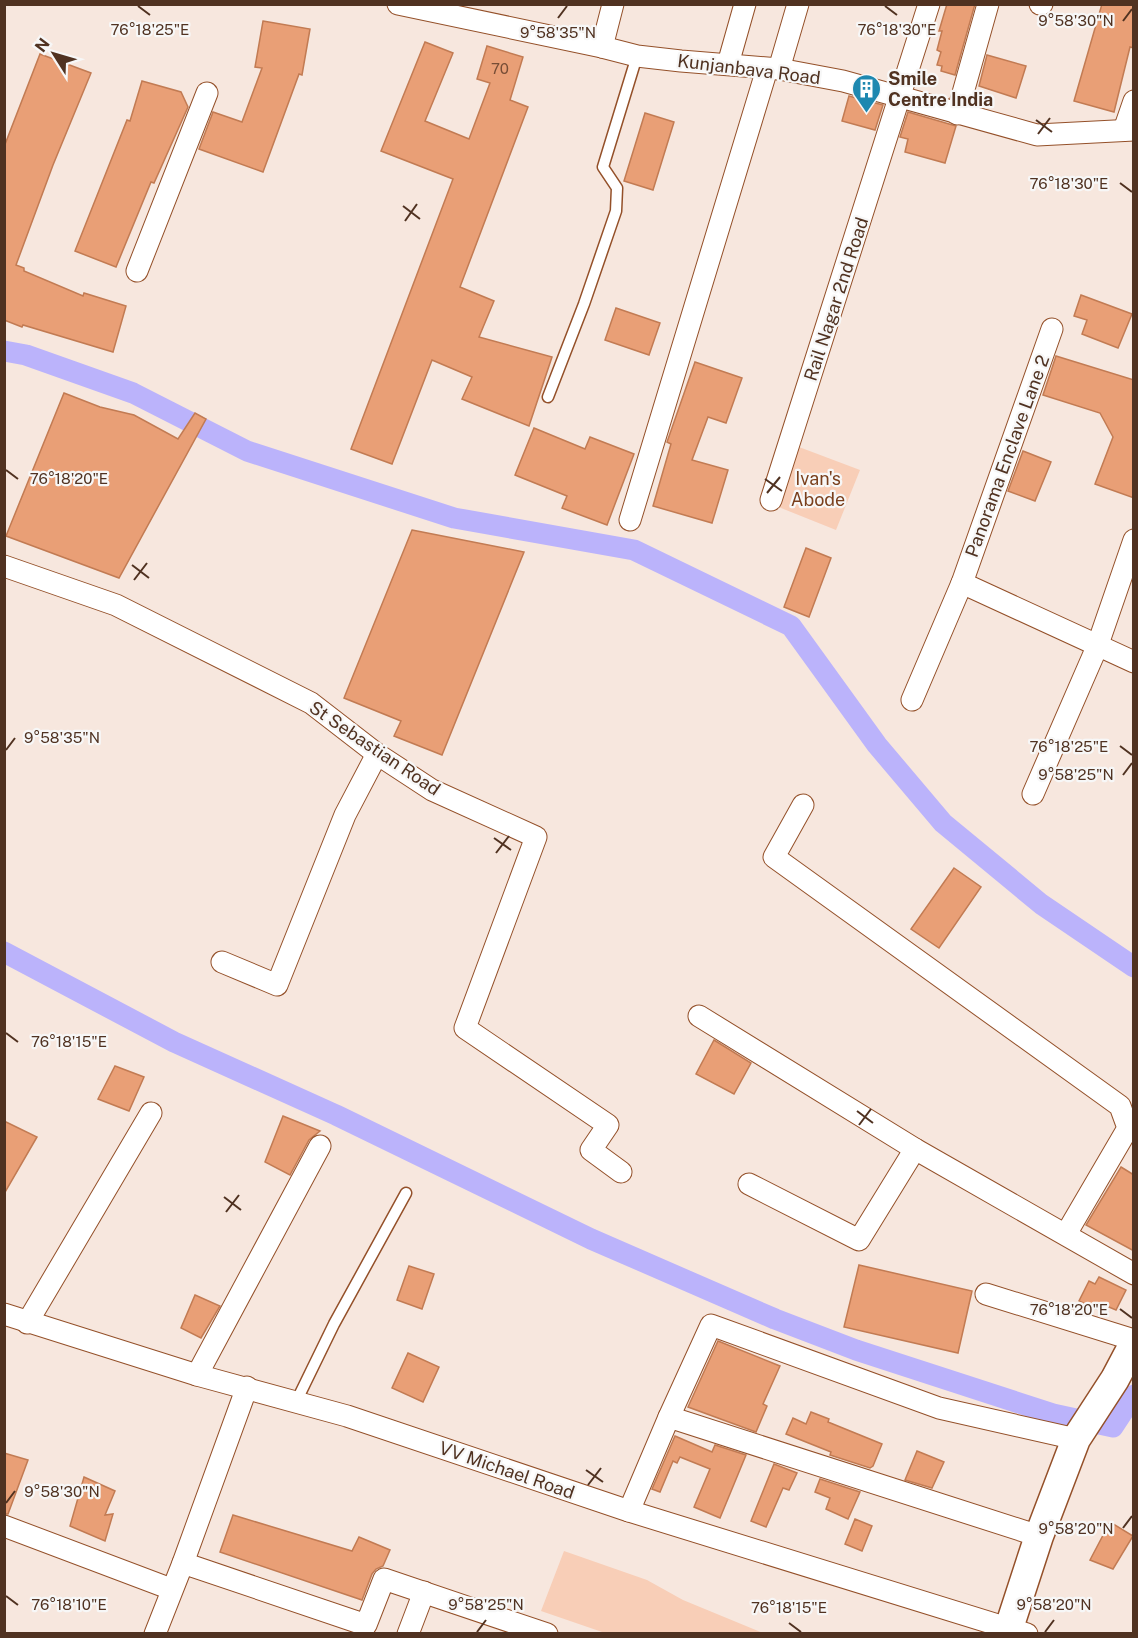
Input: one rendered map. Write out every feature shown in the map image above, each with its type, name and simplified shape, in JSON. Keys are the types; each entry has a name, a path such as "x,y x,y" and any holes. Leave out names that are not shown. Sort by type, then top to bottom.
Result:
{"main road":[{"path":"1015,1631 1039,1536 1076,1439 1115,1379 1134,1341"}],"street":[{"name":"Kunjanbava Road","path":"398,4 421,7 637,56 773,69 843,81 900,99 1037,135 1129,130"},
{"path":"602,47 613,4"},
{"path":"728,64 745,4"},
{"path":"630,520 773,69 798,4"},
{"name":"Rail Nagar 2nd Road","path":"771,500 929,4"},
{"path":"957,114 988,4"},
{"path":"137,271 207,93"},
{"path":"1129,130 1134,101"},
{"name":"Panorama Enclave Lane 2","path":"912,700 962,583 1052,329"},
{"path":"1033,794 1097,646 1134,540"},
{"name":"St Sebastian Road","path":"4,566 116,605 312,703 377,754 432,790 536,837 465,1028 608,1125 591,1150 621,1172"},
{"path":"962,583 1134,662"},
{"path":"222,962 277,986 345,815 377,754"},
{"path":"803,805 774,857 1120,1106 1128,1128 1066,1234"},
{"path":"699,1016 915,1149 1134,1274"},
{"path":"27,1323 151,1113"},
{"path":"197,1375 320,1146"},
{"path":"749,1184 859,1240 915,1149"},
{"path":"986,1294 1134,1341"},
{"name":"VV Michael Road","path":"4,1314 197,1375 347,1416 629,1511 1015,1631"},
{"path":"629,1511 711,1325 939,1408 1076,1439"},
{"path":"155,1634 247,1387"},
{"path":"669,1417 1039,1536"},
{"path":"4,1526 171,1589"},
{"path":"183,1563 366,1624 384,1579 424,1592 496,1625 547,1634"},
{"path":"408,1634 424,1592"}],"lane":[{"path":"548,397 584,304 616,211 616,188 603,167 637,56"},
{"path":"296,1402 334,1324 406,1193"}],"green space":[{"name":"Ivan's Abode","path":"799,447 860,470 836,530 776,506"},
{"path":"564,1551 647,1580 683,1600 763,1633 605,1633 541,1611"}],"building":[{"path":"947,4 975,4 955,75 941,71 942,66 937,65 941,52 937,50 942,31 939,31"},
{"path":"1102,4 1134,4 1134,48 1130,47 1114,112 1074,101"},
{"path":"263,21 310,29 302,75 299,74 263,172 199,149 213,112 242,122 262,68 255,67"},
{"path":"425,42 453,53 425,121 469,139 490,83 477,79 487,46 523,57 510,100 528,107 460,287 494,301 479,337 552,357 529,426 462,399 472,377 432,360 392,464 351,449 453,179 381,151"},
{"path":"40,54 91,73 53,165 16,265 24,268 24,271 83,296 84,293 126,306 113,352 4,320 4,147"},
{"path":"987,55 1026,66 1016,98 979,86"},
{"path":"142,81 181,92 188,107 154,183 151,182 116,267 75,251 127,120 130,121"},
{"name":"Smile Centre India","path":"849,96 883,105 875,130 842,121"},
{"path":"908,112 956,126 945,163 905,152 908,139 900,137"},
{"path":"645,113 674,122 653,190 624,181"},
{"path":"1081,295 1132,314 1118,348 1082,334 1087,320 1074,316"},
{"path":"616,308 660,323 649,355 605,340"},
{"path":"1056,356 1134,380 1134,498 1095,484 1113,437 1100,413 1043,395"},
{"path":"695,362 742,378 726,423 708,417 692,460 728,470 712,523 653,506 671,444 667,442"},
{"path":"64,393 100,407 134,415 178,439 195,413 206,419 119,578 6,536"},
{"path":"534,428 585,449 590,437 634,454 607,525 562,508 567,496 515,475"},
{"path":"1023,451 1051,462 1035,501 1008,491"},
{"path":"412,530 524,552 442,755 394,736 401,721 344,698"},
{"path":"806,548 831,558 809,617 784,607"},
{"path":"954,868 981,887 939,948 911,929"},
{"path":"714,1040 751,1063 734,1094 696,1074"},
{"path":"115,1066 144,1077 129,1111 98,1099"},
{"path":"283,1116 320,1131 309,1140 290,1175 265,1162"},
{"path":"4,1121 37,1137 4,1194"},
{"path":"1121,1167 1134,1175 1134,1251 1086,1225"},
{"path":"859,1265 972,1291 958,1353 844,1327"},
{"path":"409,1266 434,1274 422,1309 397,1300"},
{"path":"1099,1277 1126,1290 1116,1310 1102,1304 1096,1309 1079,1301 1089,1281 1095,1284"},
{"path":"195,1295 220,1306 201,1338 181,1328"},
{"path":"718,1341 780,1366 763,1404 767,1406 756,1432 688,1407"},
{"path":"408,1353 439,1367 423,1402 392,1388"},
{"path":"811,1412 829,1419 828,1422 882,1444 873,1466 870,1468 830,1455 831,1452 786,1434 793,1418 806,1424"},
{"path":"675,1436 712,1452 715,1445 746,1455 720,1518 694,1507 710,1469 680,1457 677,1463 673,1461 660,1492 652,1489"},
{"path":"917,1451 944,1462 932,1488 905,1480"},
{"path":"4,1453 28,1460 8,1514 4,1514"},
{"path":"774,1464 797,1473 789,1490 783,1488 766,1527 751,1521"},
{"path":"84,1477 115,1491 105,1515 113,1514 105,1541 70,1526"},
{"path":"820,1479 860,1492 848,1519 826,1509 830,1498 815,1492"},
{"path":"233,1515 352,1551 359,1537 390,1550 383,1566 372,1574 362,1600 220,1552"},
{"path":"855,1519 872,1526 862,1551 845,1544"},
{"path":"1110,1522 1133,1536 1113,1569 1090,1560"}],"waterway":[{"path":"4,351 26,355 133,393 247,451 454,518 634,550 791,626 877,745 943,823 1041,904 1134,967"},
{"path":"4,952 174,1042 336,1115 591,1239 775,1319 856,1350 1053,1414 1113,1427 1134,1395"}],"place":[{"name":"Smile Centre India","path":"867,114"}]}
